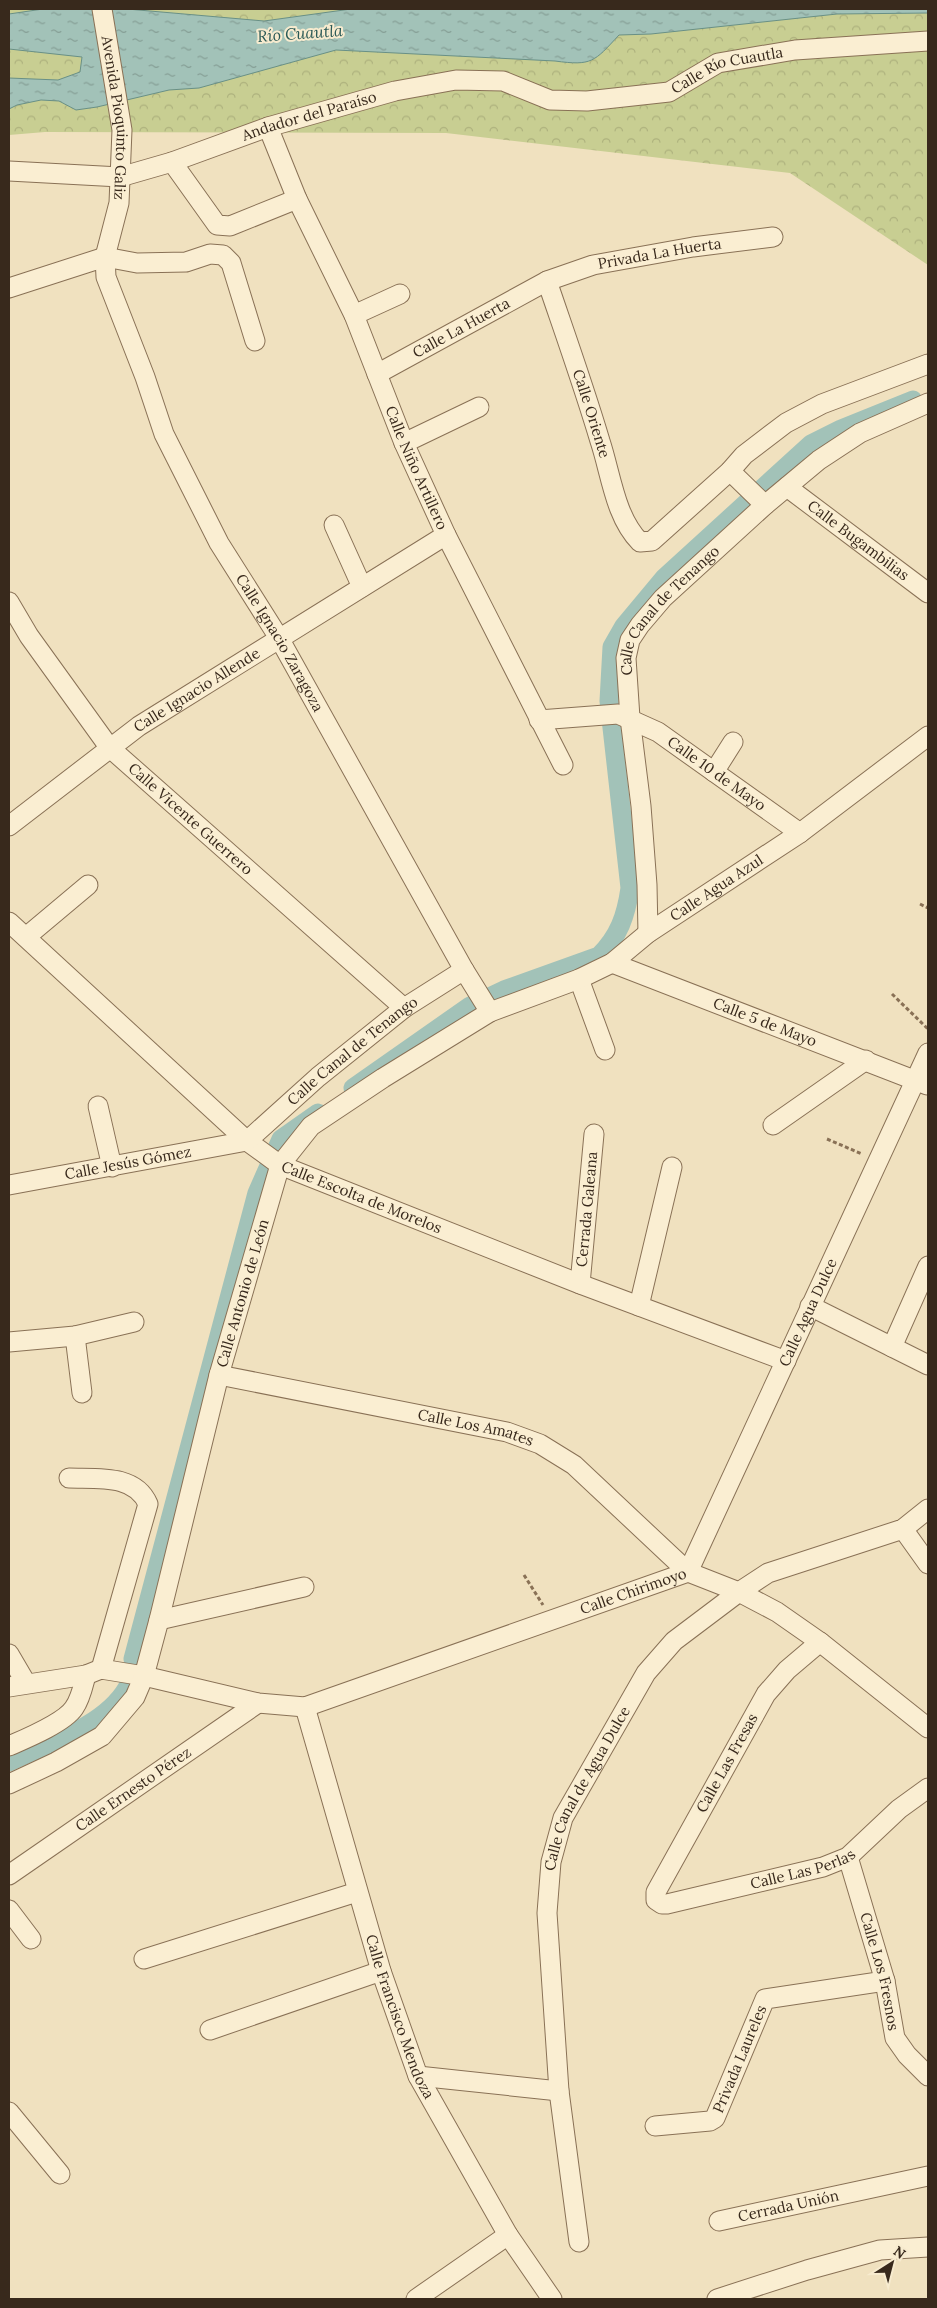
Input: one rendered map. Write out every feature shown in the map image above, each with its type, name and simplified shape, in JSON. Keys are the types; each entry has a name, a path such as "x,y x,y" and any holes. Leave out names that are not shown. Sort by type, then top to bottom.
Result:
{"street":[{"name":"Avenida Pioquinto Galiz","path":"102,9 122,130 119,203 105,257"},
{"name":"Calle Río Cuautla","path":"503,81 550,100 587,101 670,92 718,63 795,50 928,41"},
{"name":"Andador del Paraíso","path":"9,170 120,177 172,162 268,127 395,91 456,80 503,81"},
{"name":"Calle Niño Artillero","path":"268,127 297,198 354,315 404,443 446,535 539,720"},
{"path":"172,162 217,225 230,226 297,198"},
{"name":"Privada La Huerta","path":"548,281 593,266 693,247 773,237"},
{"path":"9,288 105,257 137,263 186,262 210,254 223,255 231,263 255,341"},
{"name":"Calle Ignacio Zaragoza","path":"105,257 106,277 145,377 164,434 219,543 279,638 487,1007"},
{"name":"Calle La Huerta","path":"377,374 548,281"},
{"name":"Calle Oriente","path":"548,281 628,530 640,542"},
{"path":"354,315 400,294"},
{"name":"Calle Canal de Tenango","path":"648,933 647,885 641,806 624,716 626,658 630,640 748,489 744,455 786,423 822,404 928,364"},
{"name":"Calle Canal de Tenango","path":"640,542 652,541 748,489 787,488 819,460 860,433 928,403"},
{"path":"404,443 479,407"},
{"name":"Calle Bugambilias","path":"787,488 928,593"},
{"path":"334,525 362,587"},
{"name":"Calle Ignacio Allende","path":"9,826 109,747 147,721 446,535"},
{"name":"Calle Vicente Guerrero","path":"9,602 29,636 109,747 404,1008"},
{"path":"563,765 539,720 624,716"},
{"name":"Calle 10 de Mayo","path":"624,716 658,732 800,833"},
{"name":"Calle Agua Azul","path":"487,1007 579,979 612,963 648,933 800,833 928,736"},
{"path":"714,772 733,742"},
{"path":"26,937 88,885"},
{"name":"Calle Escolta de Morelos","path":"9,922 251,1144 276,1162 580,1284 786,1361"},
{"name":"Calle 5 de Mayo","path":"612,963 922,1083"},
{"name":"Calle Canal de Tenango","path":"251,1144 318,1077 404,1008 467,974"},
{"path":"579,979 605,1050"},
{"name":"Calle Antonio de León","path":"114,1673 159,1620 219,1375 276,1162 311,1126 487,1007"},
{"name":"Calle Agua Dulce","path":"688,1572 879,1160 922,1083 928,1053"},
{"path":"773,1125 866,1060"},
{"path":"98,1106 112,1167"},
{"name":"Cerrada Galeana","path":"580,1284 594,1134"},
{"name":"Calle Jesús Gómez","path":"9,1186 251,1144"},
{"path":"639,1306 672,1167"},
{"path":"892,1347 928,1266"},
{"path":"810,1306 928,1365"},
{"path":"9,1342 75,1336 134,1322"},
{"path":"75,1336 82,1392"},
{"name":"Calle Los Amates","path":"219,1375 506,1432 540,1444 574,1465 688,1572"},
{"path":"9,1746 58,1721 73,1710 80,1697 114,1673 148,1504 143,1494 124,1481 69,1478"},
{"name":"Calle Canal de Agua Dulce","path":"579,2242 559,2091 547,1913 551,1862 563,1818 646,1673 674,1641 739,1592 768,1573 903,1529 928,1509"},
{"path":"903,1529 928,1564"},
{"name":"Calle Chirimoyo","path":"306,1707 688,1572 739,1592 777,1612 820,1642 928,1728"},
{"path":"159,1620 304,1587"},
{"name":"Calle Las Fresas","path":"656,1900 656,1892 660,1884 766,1694 787,1670 820,1642"},
{"path":"9,1654 18,1685 114,1673 258,1703 306,1707"},
{"path":"9,1784 56,1762 102,1736 135,1697 114,1673"},
{"name":"Calle Ernesto Pérez","path":"9,1875 258,1703"},
{"name":"Calle Francisco Mendoza","path":"306,1707 357,1892 381,1971 418,2076 508,2235 552,2299"},
{"name":"Calle Las Perlas","path":"656,1900 662,1904 668,1904 823,1867 848,1857 899,1809 928,1788"},
{"name":"Calle Los Fresnos","path":"848,1857 885,1981 895,2038 928,2076"},
{"path":"144,1959 357,1892"},
{"path":"9,1910 31,1939"},
{"path":"210,2030 381,1971"},
{"name":"Privada Laureles","path":"655,2126 710,2121 715,2118 765,1999 885,1981"},
{"path":"418,2076 559,2091"},
{"path":"9,2112 60,2174"},
{"name":"Cerrada Unión","path":"719,2221 928,2176"},
{"path":"416,2299 508,2235"},
{"path":"717,2299 807,2270 880,2250 928,2247"}],"path":[{"path":"920,904 928,908"},
{"path":"892,994 928,1029"},
{"path":"827,1139 879,1160"},
{"path":"524,1575 553,1620"}],"green space":[{"path":"9,9 928,9 928,265 790,173 446,133 45,132 9,135"}],"water":[{"name":"Río Cuautla","path":"43,9 127,9 264,21 351,9 928,9 928,13 837,14 651,34 619,35 604,51 592,60 577,63 336,50 199,88 169,90 97,107 76,110 59,101 41,100 17,105 9,109 9,78 58,80 80,72 82,57 9,49 9,14"}],"waterway":[{"path":"353,1088 470,1006 504,990 599,956 612,941 626,908 630,888 609,701 612,647 624,626 664,578 811,444 841,429 913,400"},
{"path":"133,1659 257,1193 281,1139 318,1113"},
{"path":"9,1762 57,1741 90,1723 105,1713 127,1688"}]}
